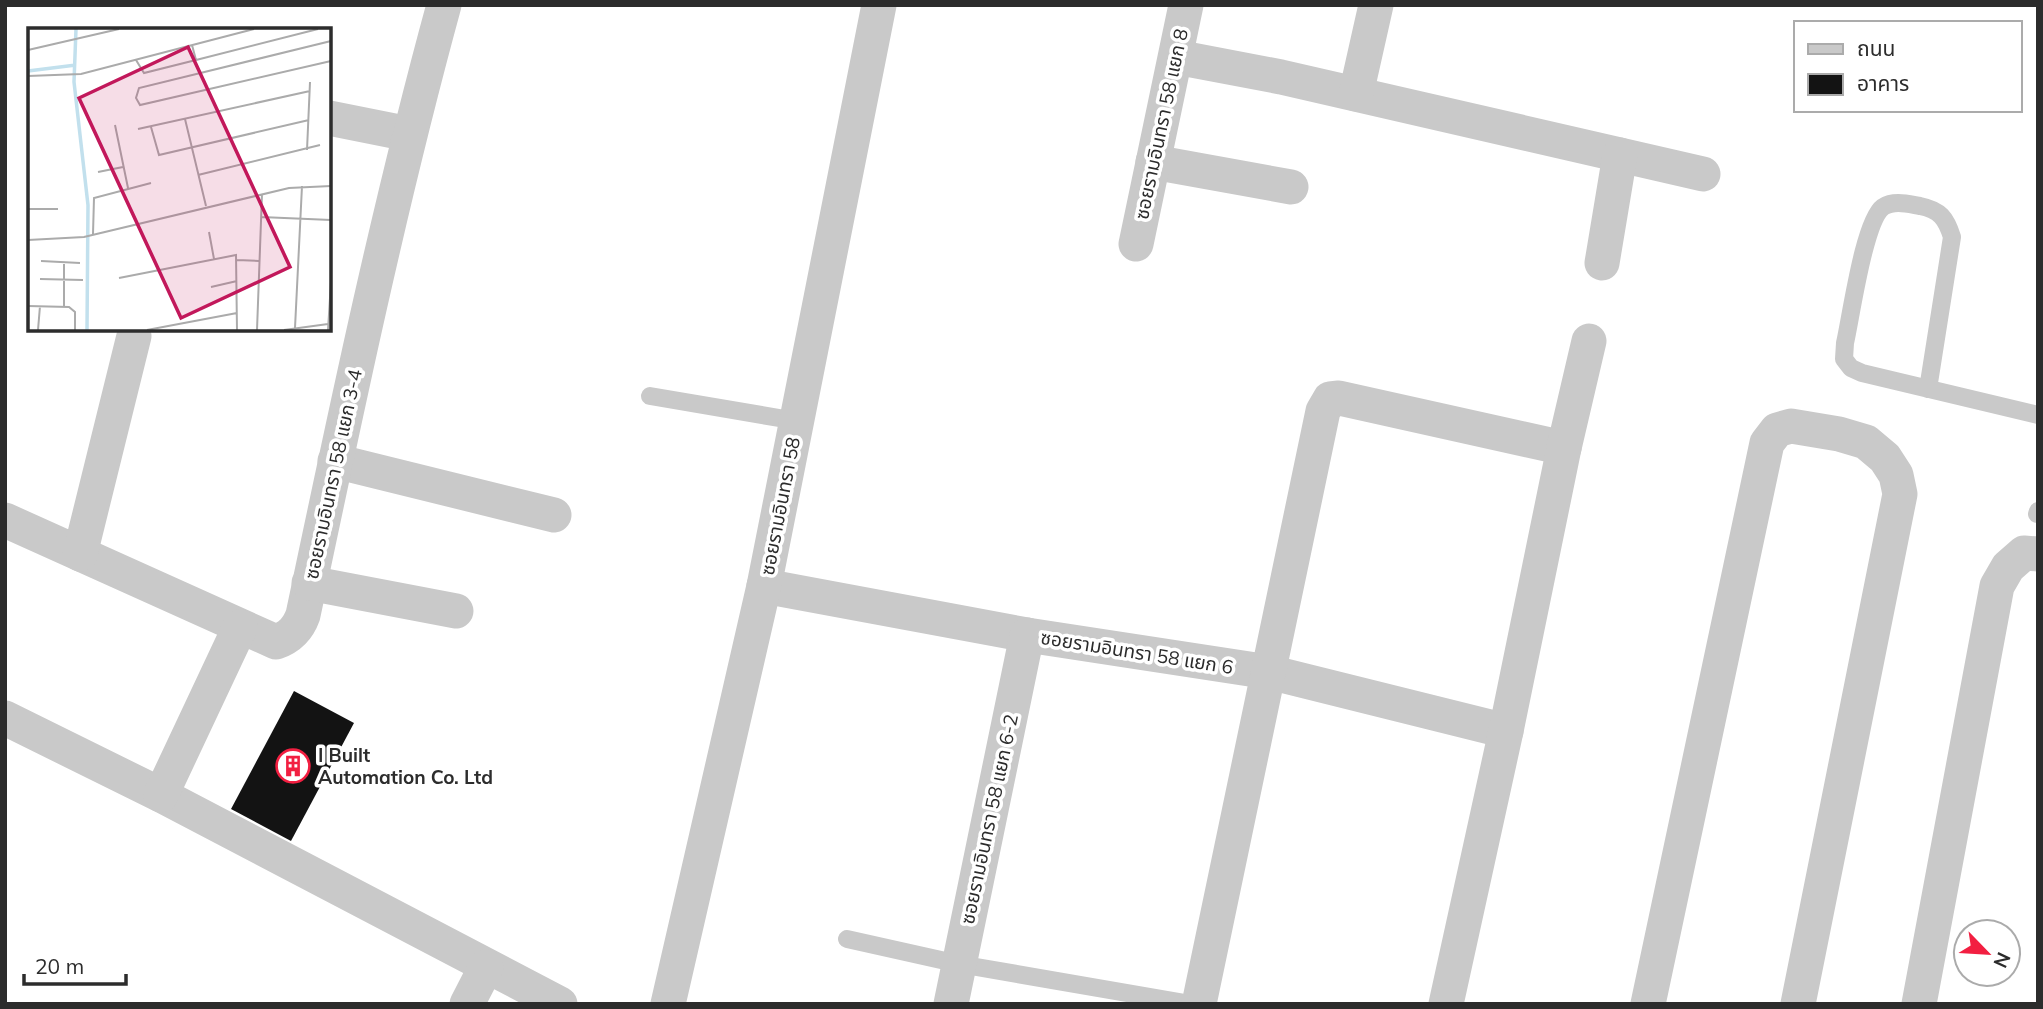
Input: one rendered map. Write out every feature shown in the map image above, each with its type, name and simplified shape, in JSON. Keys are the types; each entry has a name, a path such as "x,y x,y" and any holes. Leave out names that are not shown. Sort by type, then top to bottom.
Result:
{"street":[{"name":"ซอยรามอินทรา 58 แยก 3-4","path":"5,520 275,642 286,639 299,624 409,134 444,5"},
{"name":"ซอยรามอินทรา 58","path":"668,1004 764,586 879,5"},
{"name":"ซอยรามอินทรา 58 แยก 8","path":"1136,244 1186,5"},
{"path":"1356,94 1376,5"},
{"path":"1176,57 1281,77 1703,174"},
{"path":"331,118 409,134"},
{"path":"1602,263 1620,155"},
{"path":"1153,163 1291,187"},
{"path":"80,554 134,335"},
{"path":"1446,1004 1589,341"},
{"path":"1199,1004 1324,411 1330,399 1339,398 1564,447"},
{"path":"1648,1004 1767,443 1777,430 1791,426 1839,434 1866,442 1885,458 1896,475 1900,494 1798,1004"},
{"path":"335,461 554,514"},
{"path":"1920,1004 1997,586 2008,567 2024,553 2038,554"},
{"path":"309,583 456,611"},
{"name":"ซอยรามอินทรา 58 แยก 6","path":"764,586 1027,635 1269,672 1506,731"},
{"path":"160,795 240,627"},
{"name":"ซอยรามอินทรา 58 แยก 6-2","path":"951,1004 1027,635"},
{"path":"5,718 160,795 560,1004"},
{"path":"467,1004 486,967"}],"lane":[{"path":"1928,389 1952,237 1946,218 1931,208 1899,202 1883,207 1873,219 1845,343 1844,359 1851,368 1862,373 1928,389 2038,415"},
{"path":"650,396 797,421"},
{"path":"847,939 959,964 1191,1004"}],"building":[{"name":"I Built Automation Co. Ltd","path":"294,691 354,723 291,841 231,809"}],"place":[{"name":"I Built Automation Co. Ltd","path":"293,766"}]}
